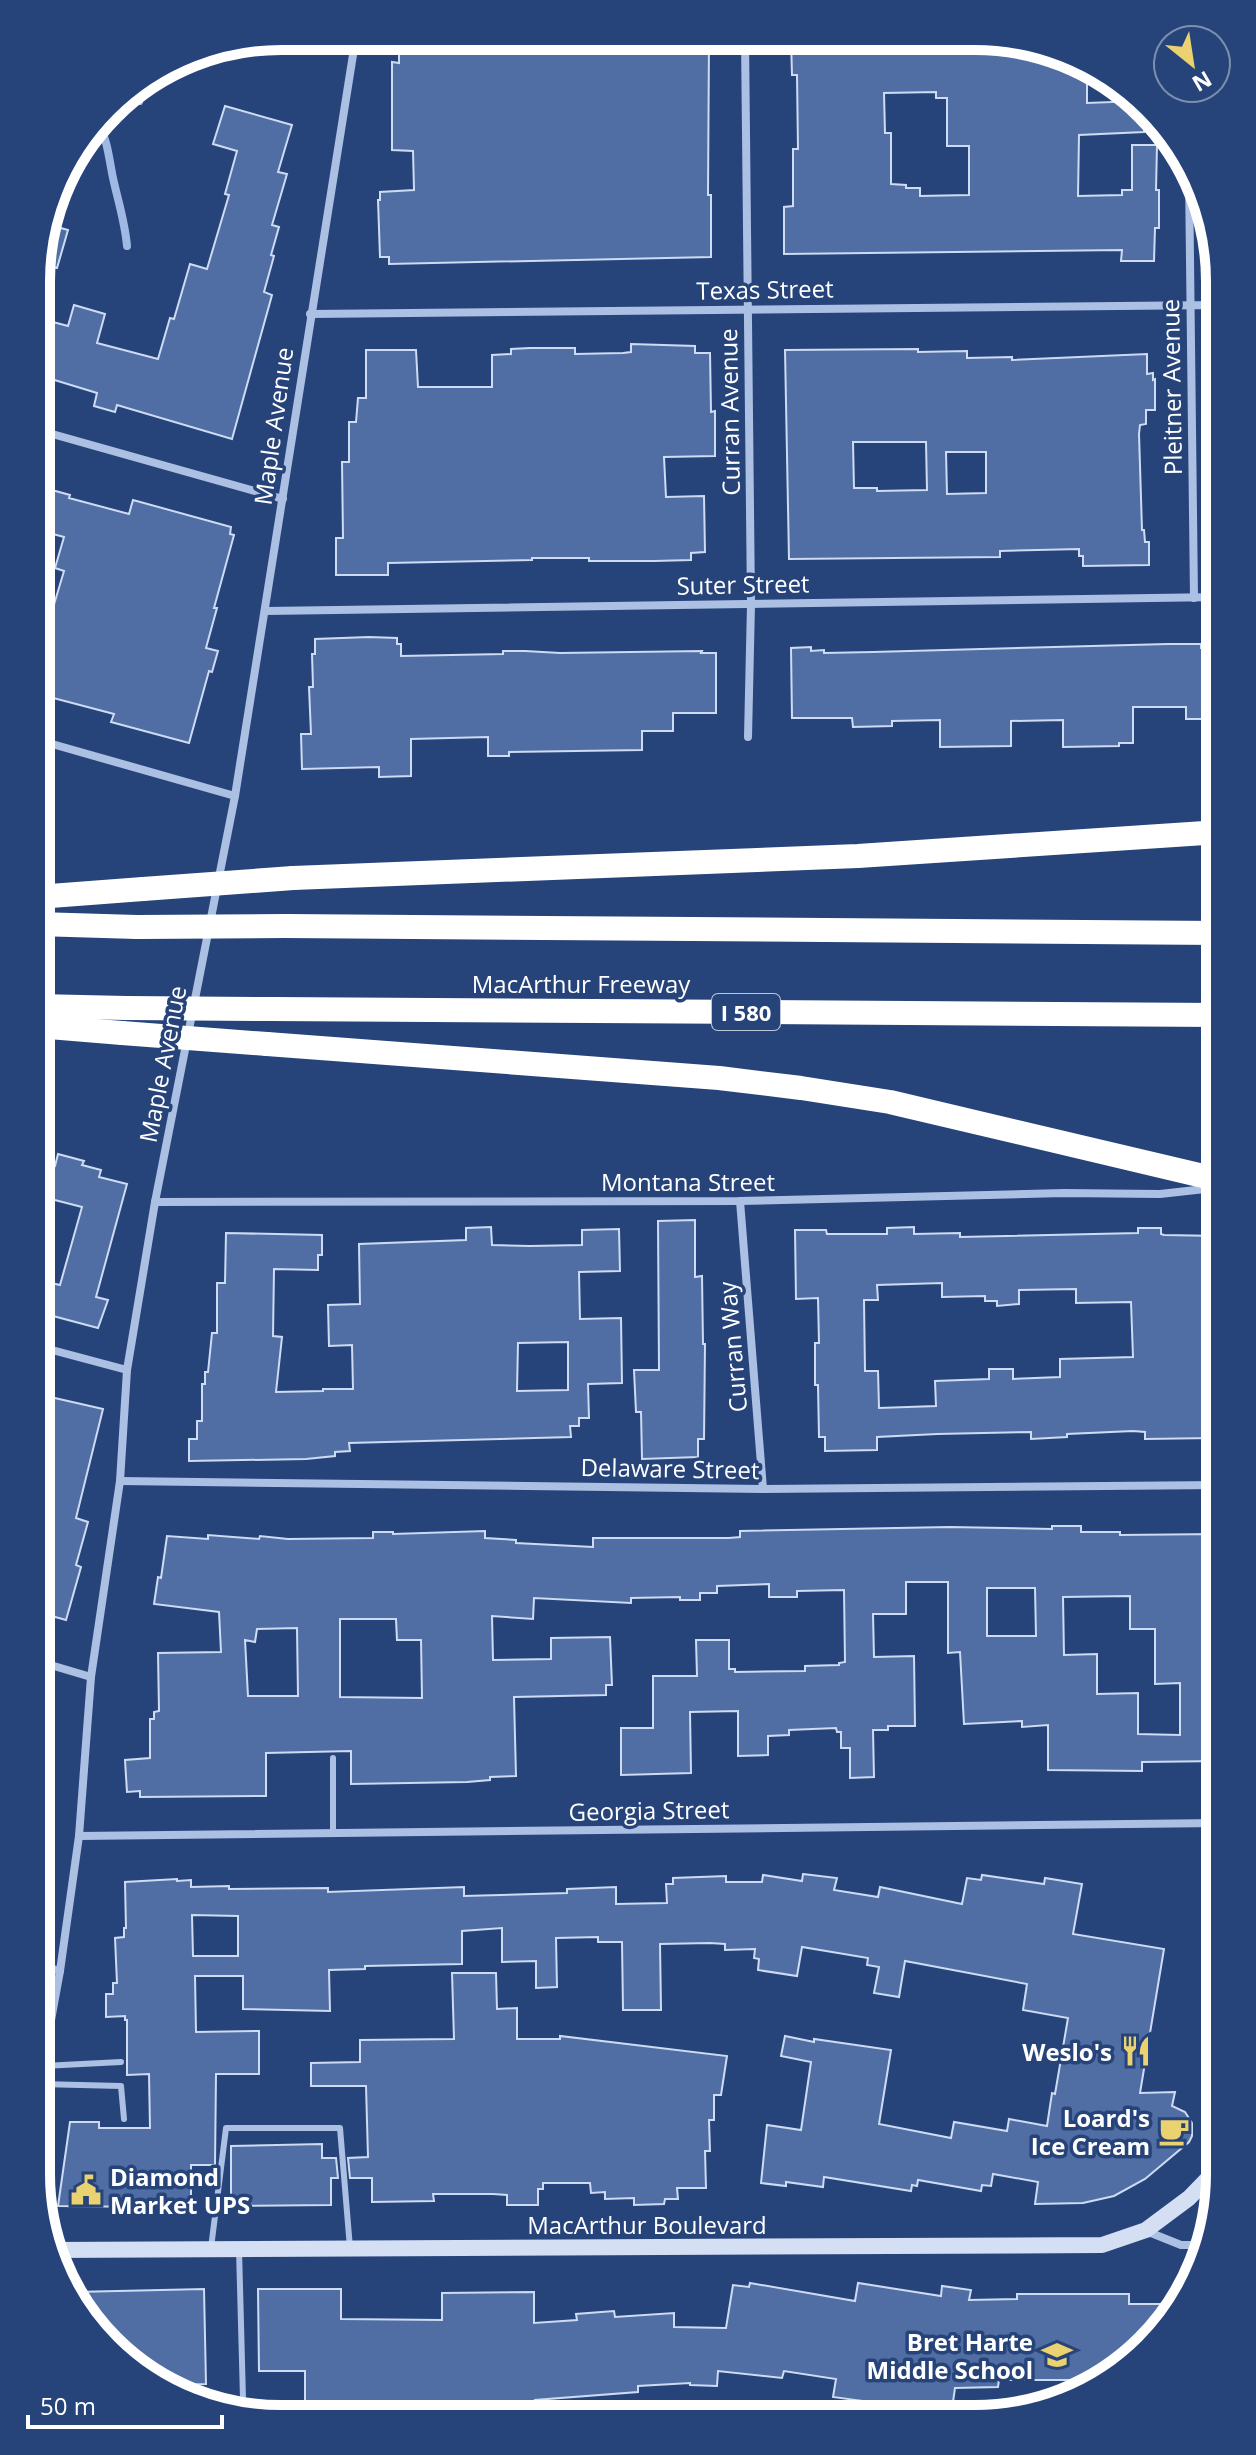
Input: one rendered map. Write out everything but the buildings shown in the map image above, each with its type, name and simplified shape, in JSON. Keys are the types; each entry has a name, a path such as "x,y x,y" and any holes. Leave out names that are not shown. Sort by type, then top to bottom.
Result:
{"highway":[{"path":"50,896 293,878 858,856 1206,833"},
{"path":"50,924 1206,933"},
{"name":"MacArthur Freeway","path":"50,1006 1206,1015"},
{"path":"50,1027 719,1078 801,1088 890,1102 1206,1177"}],"main road":[{"name":"MacArthur Boulevard","path":"63,2250 1102,2245 1146,2230 1189,2198 1206,2180"}],"street":[{"name":"Maple Avenue","path":"50,2027 79,1836 91,1677 120,1481 127,1370 155,1202 235,796 353,50"},
{"name":"Curran Avenue","path":"745,50 751,604 748,737"},
{"name":"Pleitner Avenue","path":"1189,196 1194,598"},
{"name":"Texas Street","path":"310,314 1206,305"},
{"path":"50,433 283,499"},
{"name":"Suter Street","path":"266,611 1206,598"},
{"path":"50,743 235,796"},
{"name":"Montana Street","path":"155,1202 740,1201 1064,1193 1160,1194 1206,1189"},
{"name":"Curran Way","path":"740,1201 763,1489"},
{"path":"50,1349 127,1370"},
{"name":"Delaware Street","path":"120,1481 763,1489 1206,1485"},
{"path":"50,1665 91,1677"},
{"name":"Georgia Street","path":"79,1836 1206,1823"},
{"path":"50,1968 60,1971"},
{"path":"1146,2230 1181,2245 1194,2245"}],"lane":[{"path":"333,1758 333,1833"},
{"path":"50,2066 121,2062"},
{"path":"50,2084 121,2086 124,2119"},
{"path":"211,2249 226,2128 340,2128 350,2248"},
{"path":"239,2249 243,2399"}],"waterway":[{"path":"103,134 127,246"}],"place":[{"name":"Weslo's","path":"1136,2051"},
{"name":"Loard's Ice Cream","path":"1174,2131"},
{"name":"Diamond Market UPS","path":"86,2190"},
{"name":"Bret Harte Middle School","path":"1057,2355"}]}
